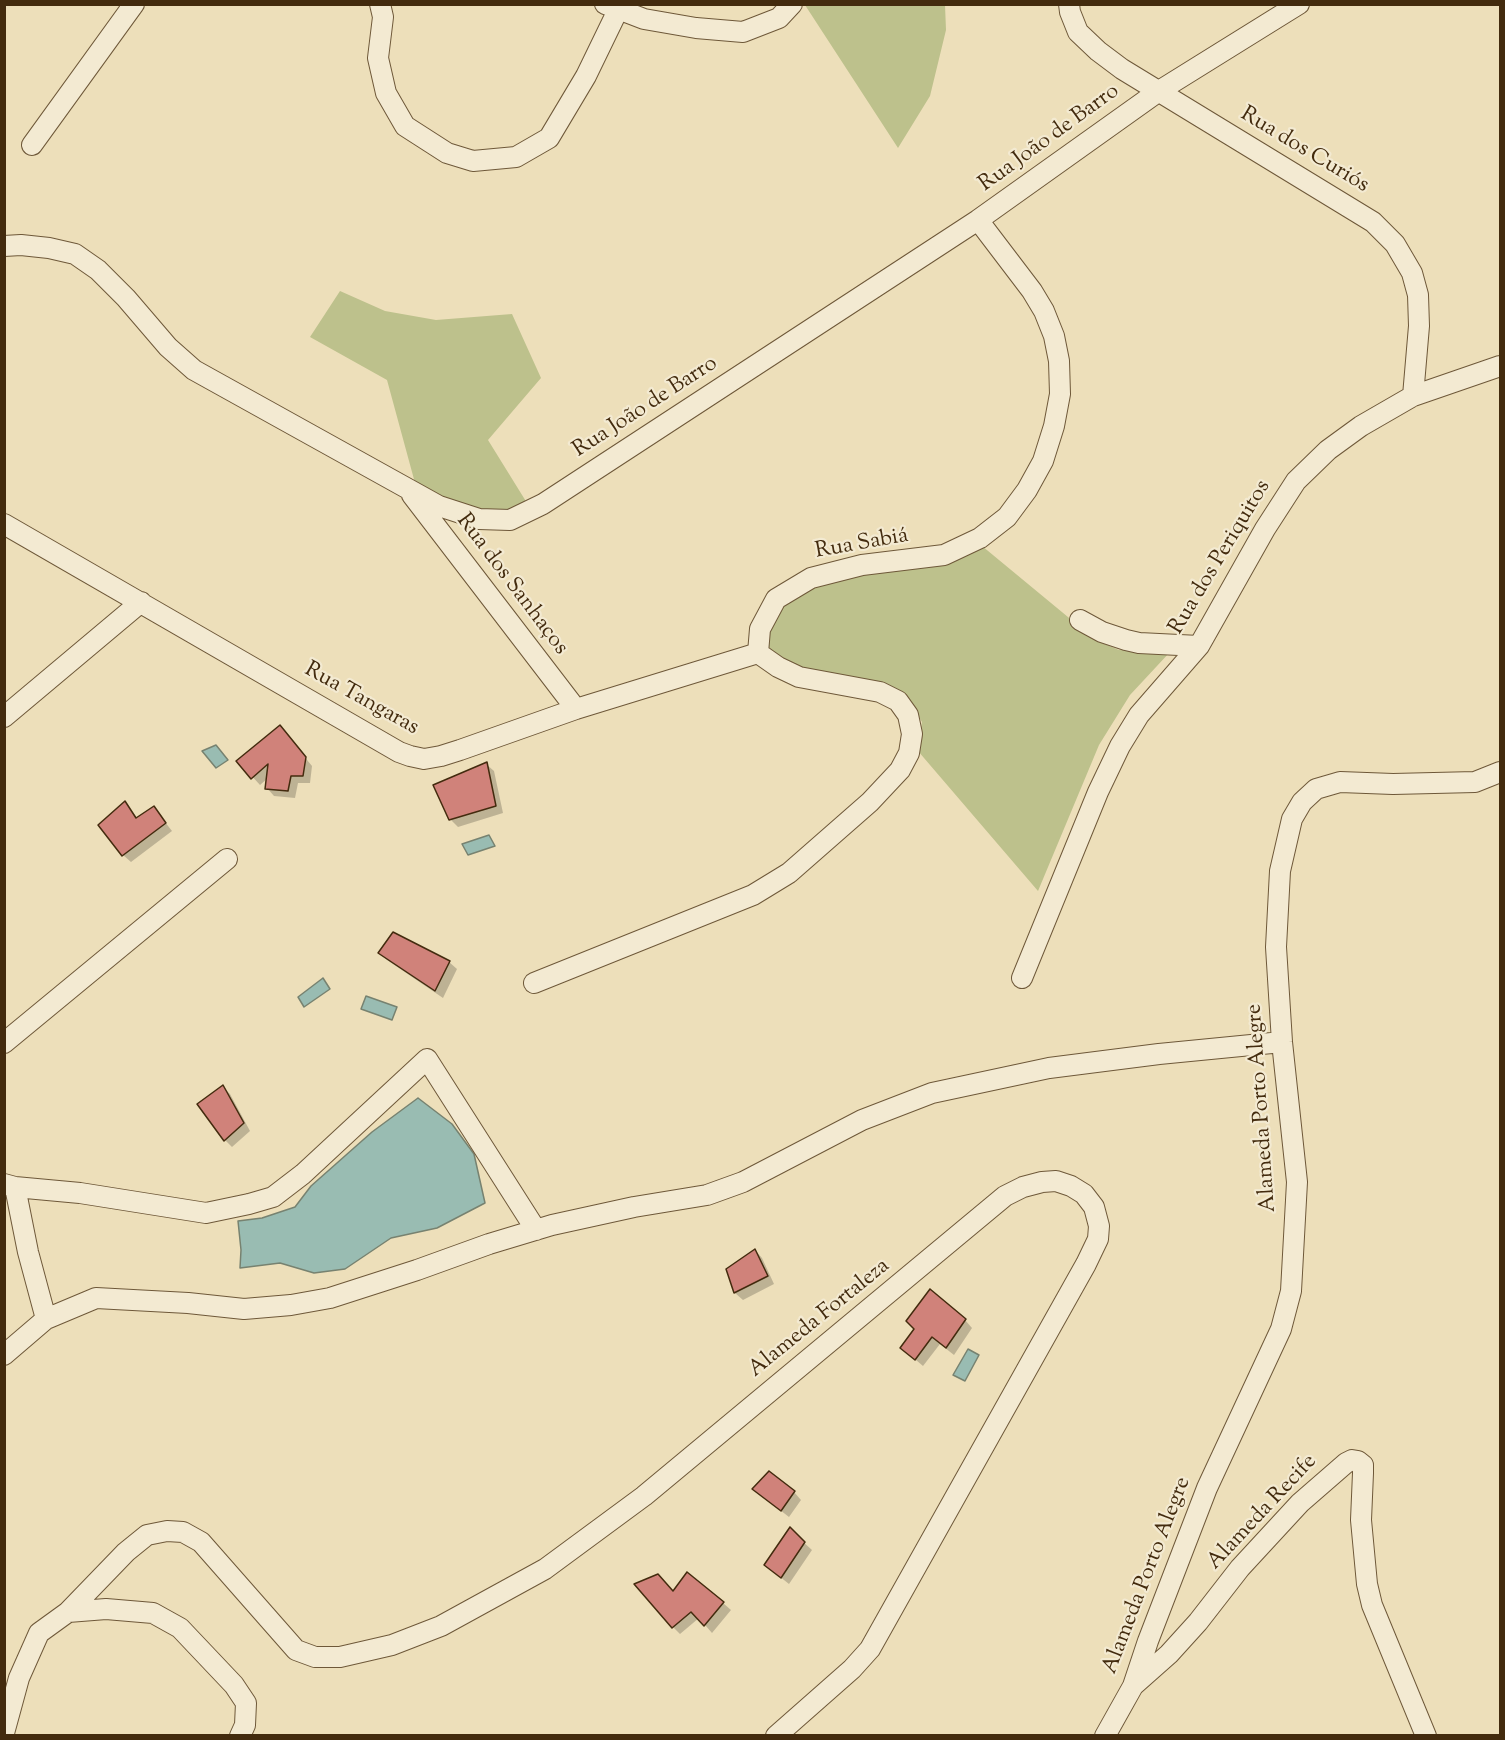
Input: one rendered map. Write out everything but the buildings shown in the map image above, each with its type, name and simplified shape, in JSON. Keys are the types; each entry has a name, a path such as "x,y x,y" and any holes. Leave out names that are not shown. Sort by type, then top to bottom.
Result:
{"street":[{"path":"32,145 134,4"},
{"path":"380,4 383,17 378,58 386,93 405,126 447,153 473,161 516,157 549,138 586,76 612,7 644,19 743,32 779,18 792,4"},
{"name":"Rua dos Curiós","path":"1069,4 1078,32 1122,69 1373,222 1395,244 1412,273 1418,295 1418,338 1413,396"},
{"name":"Rua João de Barro","path":"4,246 49,248 75,254 98,270 126,298 168,347 194,370 439,506 479,519 510,520 543,504 978,220 1159,91 1299,4"},
{"name":"Rua Sabiá","path":"758,653 760,629 776,599 811,578 862,565 944,555 980,538 1007,517 1027,489 1042,461 1054,426 1060,394 1059,361 1054,336 1044,311 1032,291 978,220"},
{"name":"Rua dos Periquitos","path":"1022,978 1094,802 1120,746 1138,715 1199,646 1265,529 1296,481 1328,450 1361,426 1413,396 1500,366"},
{"name":"Rua dos Sanhaços","path":"408,489 576,710"},
{"name":"Rua Tangaras","path":"4,524 399,752 424,759 441,756 576,710 758,653"},
{"path":"4,717 141,602"},
{"path":"1080,620 1102,632 1139,643 1199,646"},
{"path":"534,983 753,896 789,873 870,802 900,770 909,753 912,734 908,715 898,701 880,692 799,676 778,667 758,653"},
{"name":"Alameda Porto Alegre","path":"1105,1736 1132,1686 1206,1488 1281,1329 1291,1291 1297,1182 1282,1042 1276,947 1280,871 1293,819 1302,802 1316,789 1340,782 1393,784 1475,782 1500,772"},
{"path":"4,1043 227,859"},
{"path":"4,1355 46,1320 96,1298 188,1303 244,1309 291,1305 330,1298 552,1225 634,1207 707,1195 743,1182 862,1120 932,1093 1049,1068 1282,1042"},
{"path":"46,1320 10,1186 80,1193 206,1213 273,1197 303,1174 427,1059 536,1230"},
{"name":"Alameda Fortaleza","path":"4,1733 19,1678 39,1633 68,1612 126,1552 147,1535 167,1531 183,1532 201,1542 296,1650 315,1657 340,1657 392,1645 441,1626 545,1569 644,1496 1005,1196 1023,1187 1041,1182 1056,1181 1071,1186 1084,1194 1094,1207 1099,1226 1098,1239 1086,1264 870,1649 835,1684 776,1736"},
{"name":"Alameda Recife","path":"1132,1686 1169,1654 1198,1622 1240,1568 1300,1503 1346,1463 1352,1460 1358,1461 1363,1465 1361,1520 1367,1584 1372,1605 1426,1736"},
{"path":"68,1612 106,1609 153,1613 180,1628 234,1685 246,1703 245,1725 240,1736"}],"green space":[{"path":"805,5 945,5 946,30 930,96 898,148"},
{"path":"340,291 385,311 436,320 512,314 541,378 488,440 527,503 508,513 481,513 442,499 415,483 387,380 310,337"},
{"path":"976,541 1097,641 1119,650 1170,652 1130,695 1099,745 1038,891 918,751 922,722 908,700 801,671 769,657 764,630 781,602 813,583"}],"water":[{"path":"216,745 228,760 216,768 202,751"},
{"path":"489,835 495,846 468,855 462,844"},
{"path":"323,978 330,989 304,1007 298,997"},
{"path":"366,996 397,1007 392,1020 361,1009"},
{"path":"418,1098 452,1124 474,1154 485,1203 437,1228 391,1238 345,1269 314,1273 280,1263 240,1268 238,1221 262,1218 295,1207 311,1186 372,1132"},
{"path":"968,1349 979,1355 965,1381 953,1375"}]}
